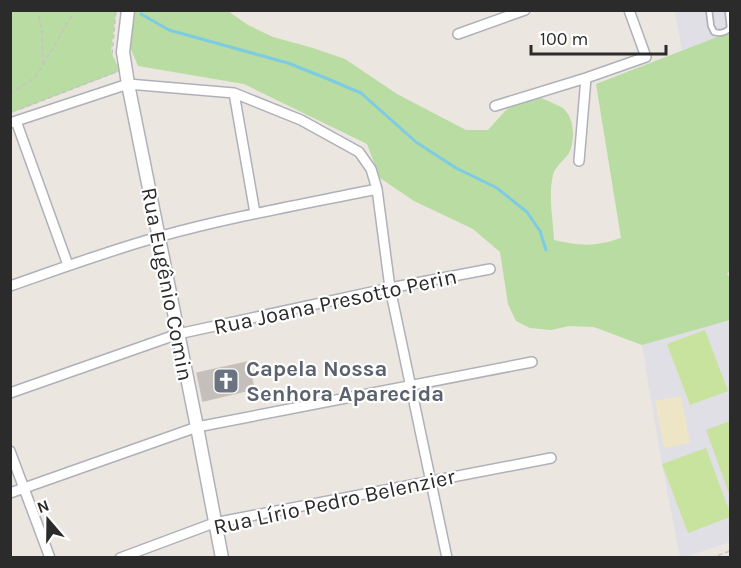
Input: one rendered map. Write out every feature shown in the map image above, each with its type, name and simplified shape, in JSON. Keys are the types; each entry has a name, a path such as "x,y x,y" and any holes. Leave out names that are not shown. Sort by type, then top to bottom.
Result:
{"street":[{"name":"Rua Eugênio Comin","path":"128,10 123,52 128,84 222,558"},
{"path":"458,34 525,10"},
{"path":"495,106 646,57 629,10"},
{"path":"579,161 586,78"},
{"path":"68,266 13,122 128,84 234,93 301,120 359,152 371,169 377,189 390,288 447,558"},
{"path":"234,93 255,213"},
{"path":"10,286 158,237 255,213 377,189"},
{"name":"Rua Joana Presotto Perin","path":"10,393 178,334 490,269"},
{"path":"10,493 197,427 531,362"},
{"path":"10,451 50,558"},
{"name":"Rua Lírio Pedro Belenzier","path":"120,558 214,523 551,458"}],"lane":[{"path":"709,10 711,26 718,34 727,32 730,28 728,10"}],"path":[{"path":"38,10 42,34 43,66"},
{"path":"10,94 34,78 75,10"},
{"path":"115,61 111,52 116,10"},
{"path":"21,109 120,71"},
{"path":"711,558 730,551"}],"shaded area":[{"path":"675,11 730,11 730,32 682,51"},
{"path":"730,320 730,542 680,557 642,345"}],"green space":[{"path":"11,10 116,11 111,52 120,71 11,113"},
{"path":"133,11 228,11 248,25 273,37 345,59 397,94 466,130 488,130 505,111 518,102 539,97 560,106 568,114 573,137 569,153 553,175 551,199 554,240 580,244 603,243 621,238 596,84 730,32 730,270 727,274 730,277 730,320 642,345 594,327 569,326 551,330 530,328 516,321 508,304 500,252 473,229 414,201 380,178 367,144 244,84 138,66 129,45"},
{"path":"705,330 728,391 690,405 667,344"},
{"path":"730,421 730,496 706,430"},
{"path":"706,448 730,517 688,533 662,464"}],"sand":[{"path":"681,396 690,443 664,448 655,401"}],"building":[{"name":"Capela Nossa Senhora Aparecida","path":"248,362 254,389 203,401 197,373"}],"waterway":[{"path":"141,14 169,30 288,63 361,93 416,142 456,168 497,188 527,212 540,231 546,250"}],"place":[{"name":"Capela Nossa Senhora Aparecida","path":"226,381"}]}
